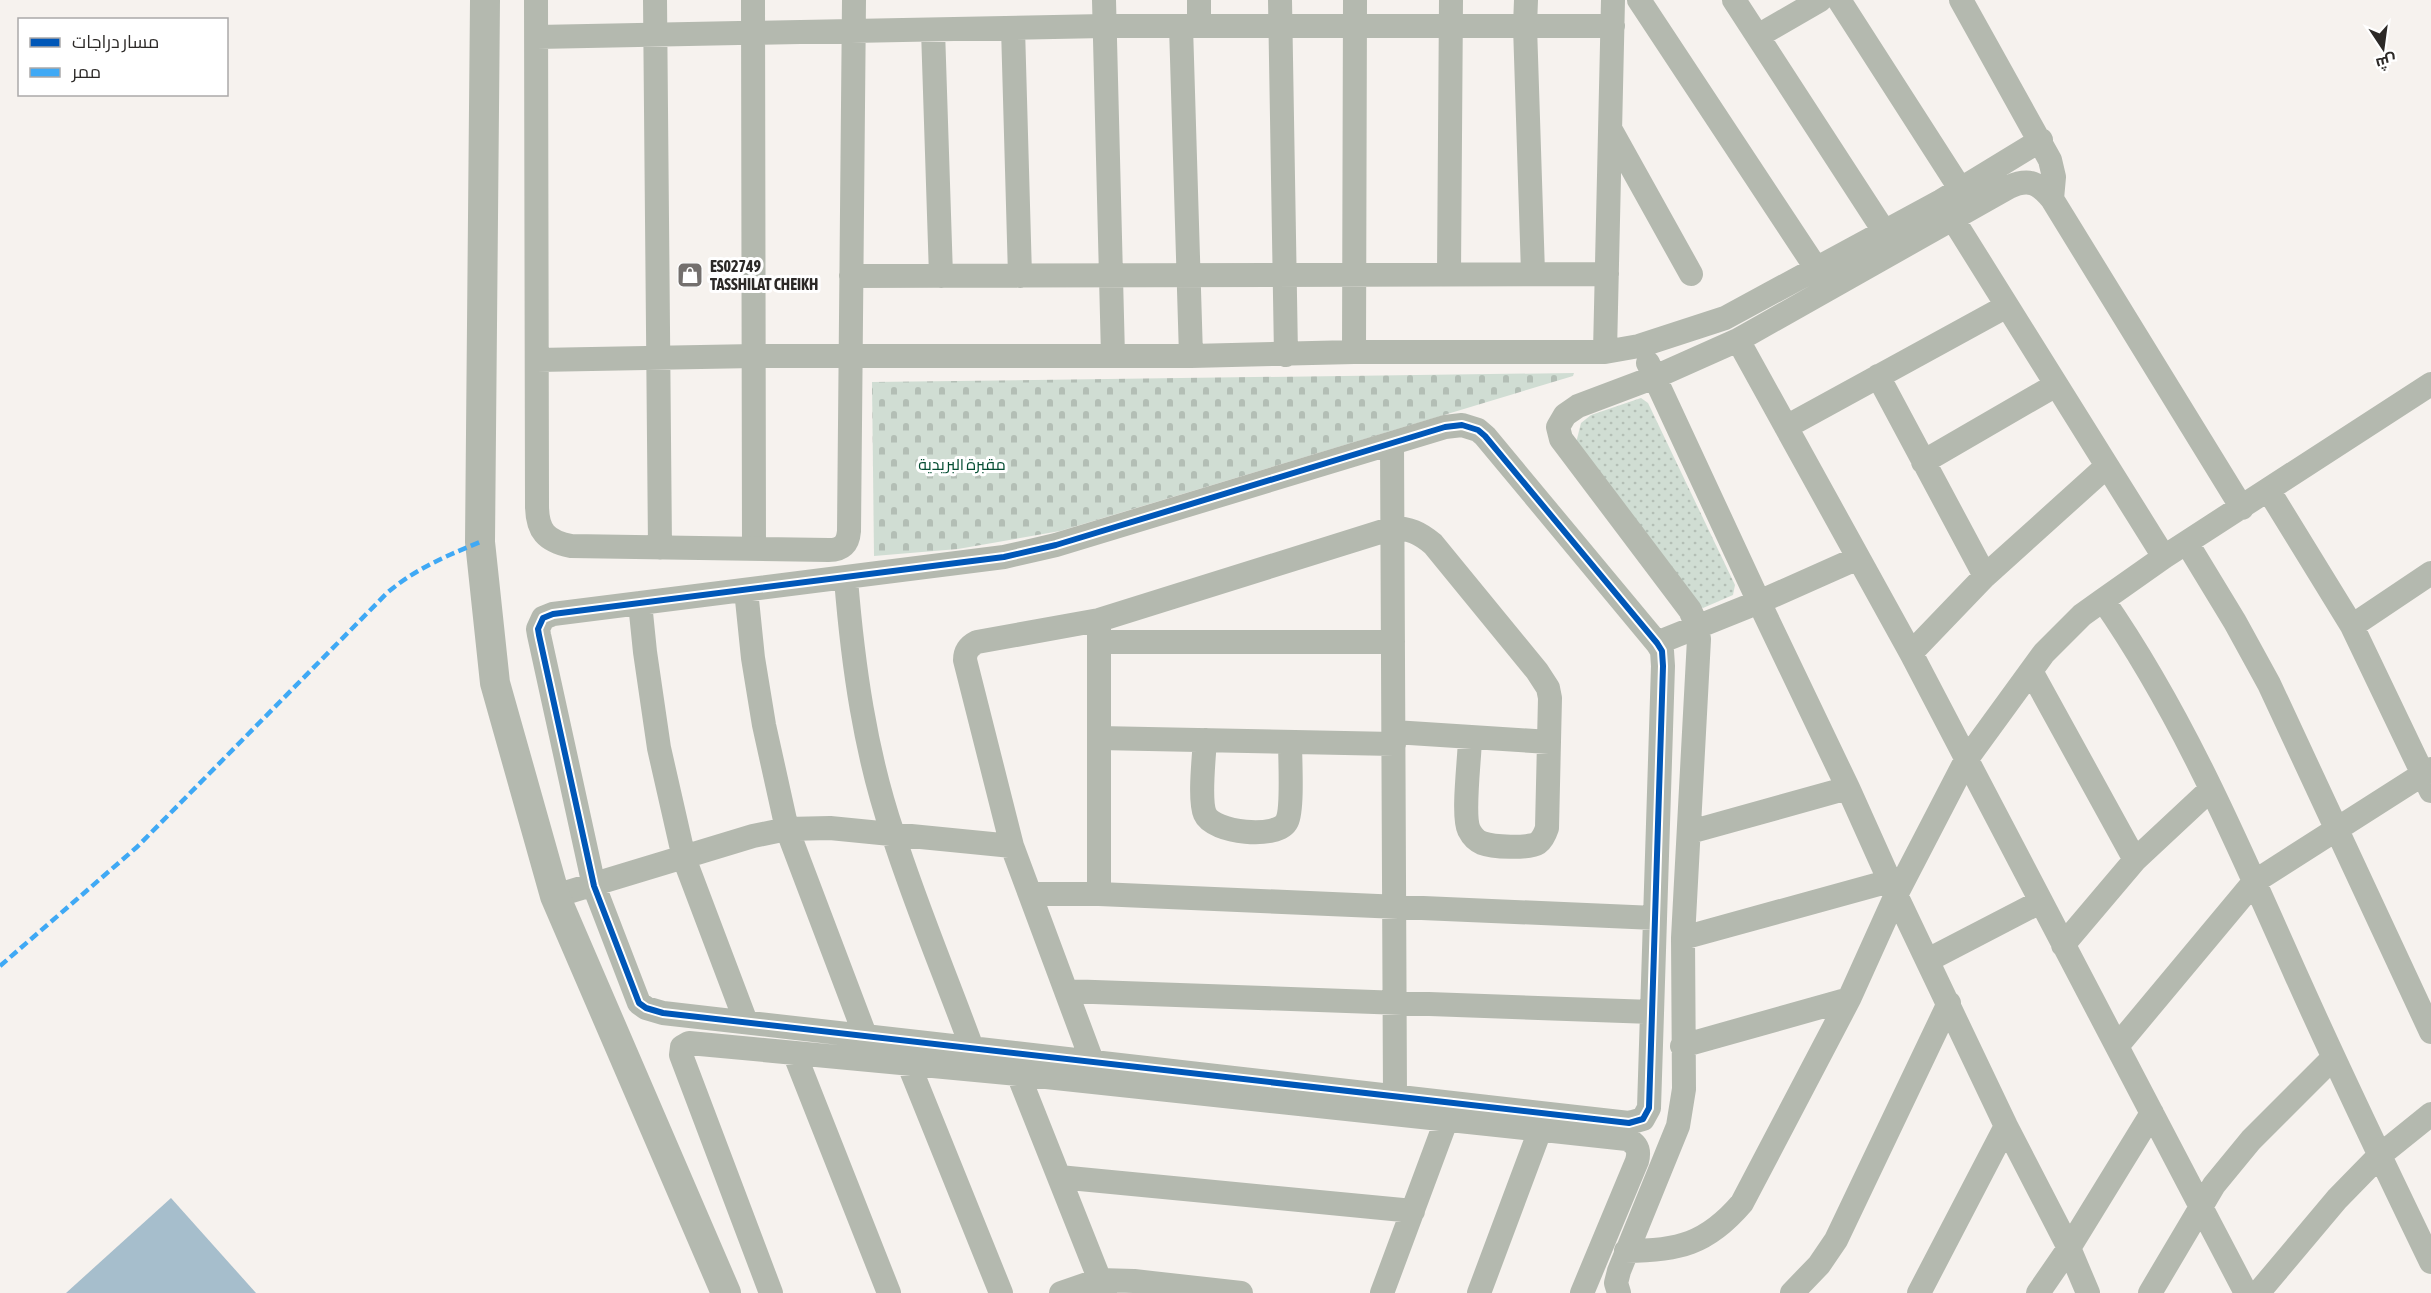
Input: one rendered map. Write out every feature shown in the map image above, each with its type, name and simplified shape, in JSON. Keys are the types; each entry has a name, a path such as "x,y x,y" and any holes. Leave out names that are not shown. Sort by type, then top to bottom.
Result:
{"street":[{"path":"485,0 480,542 495,683 555,896 726,1293"},
{"path":"537,0 537,520 544,533 556,543 571,546 837,550 844,546 848,539 854,0"},
{"path":"655,0 660,548"},
{"path":"753,0 754,548"},
{"path":"1104,0 1113,356"},
{"path":"1191,357 1190,26 1199,0"},
{"path":"1280,0 1286,355"},
{"path":"1354,352 1355,0"},
{"path":"1449,274 1451,0"},
{"path":"1526,0 1533,273"},
{"path":"1605,352 1613,0"},
{"path":"1639,0 1816,268"},
{"path":"1734,0 1884,231"},
{"path":"1758,36 1820,0"},
{"path":"1839,0 2007,306 2164,557"},
{"path":"1961,0 2041,140 2050,160 2054,177 2052,199"},
{"path":"537,37 1104,26 1613,26"},
{"path":"1013,28 1020,276"},
{"path":"933,30 941,276"},
{"path":"1611,130 1691,274"},
{"path":"1619,1293 1617,1277 1678,1126 1683,1089 1683,938 1699,639 1697,626 1690,610 1566,447 1559,433 1560,421 1570,410 1655,377 1738,340 1952,204 2041,140"},
{"path":"537,360 658,360 755,356 1191,357 1354,352 1605,352 1639,346 1725,318 1884,231 1952,204 2021,182 2034,182 2043,188 2052,199 2242,508"},
{"path":"851,276 1607,274"},
{"path":"1786,427 2007,306"},
{"path":"1738,340 1911,653 2246,1293"},
{"path":"1639,346 1893,888 2006,1126 2069,1248 2088,1293"},
{"path":"1878,375 1985,576"},
{"path":"1626,1251 1676,1249 1710,1234 1742,1203 1849,999 1893,888 1966,760 2031,671 2062,634 2082,615 2164,557 2431,384"},
{"path":"1923,462 2056,385"},
{"path":"1453,425 1470,426 1478,430 1662,651 1664,666 1649,1108 1646,1116 1638,1122 1629,1123 654,1012 639,1003 594,886 538,629 543,618 553,614 846,579 977,562 1030,552 1453,425"},
{"path":"1392,443 1395,1096"},
{"path":"1911,653 1985,576 2107,466"},
{"path":"2118,1045 2254,882 2337,828 2428,778 2352,626 2269,491"},
{"path":"1099,631 1393,528 1419,533 1433,544 1543,679 1550,698 1549,742 1545,833 1538,843 1522,847 1483,843 1471,833 1467,818 1470,737"},
{"path":"2187,543 2270,684 2431,1032"},
{"path":"1657,643 1759,602 1858,558"},
{"path":"2352,626 2431,573"},
{"path":"846,579 850,632 861,707 892,834 972,1048"},
{"path":"746,590 753,658 764,725 787,829 865,1035"},
{"path":"2103,600 2160,688 2254,882 2333,1058 2431,1262"},
{"path":"640,603 658,738 684,858 746,1022"},
{"path":"1099,631 1099,894"},
{"path":"1092,1061 1012,846 965,654 971,645 977,642 1099,631 1393,642"},
{"path":"2031,671 2135,860"},
{"path":"1099,738 1290,742 1470,737 1549,742"},
{"path":"1205,740 1203,807 1208,820 1221,828 1267,832 1279,830 1290,815 1290,742"},
{"path":"1690,832 1848,788"},
{"path":"2063,945 2135,860 2210,790"},
{"path":"555,896 753,836 811,826 1012,846"},
{"path":"1683,938 1893,888"},
{"path":"1030,894 1099,894 1655,918"},
{"path":"1928,960 2040,902"},
{"path":"1066,991 1652,1012"},
{"path":"1682,1046 1849,999"},
{"path":"1792,1293 1819,1265 1836,1240 1949,1004"},
{"path":"771,1293 681,1051 689,1043 795,1055 1018,1074 1627,1140 1638,1148 1637,1161 1582,1293"},
{"path":"795,1055 889,1293"},
{"path":"2150,1293 2214,1185 2251,1140 2333,1058"},
{"path":"909,1065 1001,1293"},
{"path":"1018,1074 1102,1286"},
{"path":"2038,1293 2069,1248 2152,1113"},
{"path":"2258,1293 2337,1199 2379,1156 2431,1114"},
{"path":"1382,1293 1446,1121"},
{"path":"1919,1293 2006,1126"},
{"path":"1479,1293 1540,1130"},
{"path":"1059,1177 1413,1211"},
{"path":"1061,1293 1134,1281 1204,1291 1241,1293"}],"green space":[{"name":"مقبرة البريدية","path":"1574,373 1573,376 1060,531 958,549 874,556 872,382"},
{"path":"1641,398 1648,403 1735,585 1733,595 1703,608 1695,604 1576,443 1581,423 1591,415"}],"water":[{"path":"171,1198 256,1293 66,1293"}],"marked path":[{"path":"0,966 137,847 387,593 420,570 480,542"}],"cycle path":[{"path":"1462,425 1478,430 1485,436 1662,651 1649,1108 1643,1119 1629,1123 663,1013 646,1008 639,1003 594,886 539,635 538,629 543,618 553,614 1004,557 1056,545 1445,427 1462,425"}],"place":[{"name":"ES02749 TASSHILAT CHEIKH","path":"690,275"}]}
